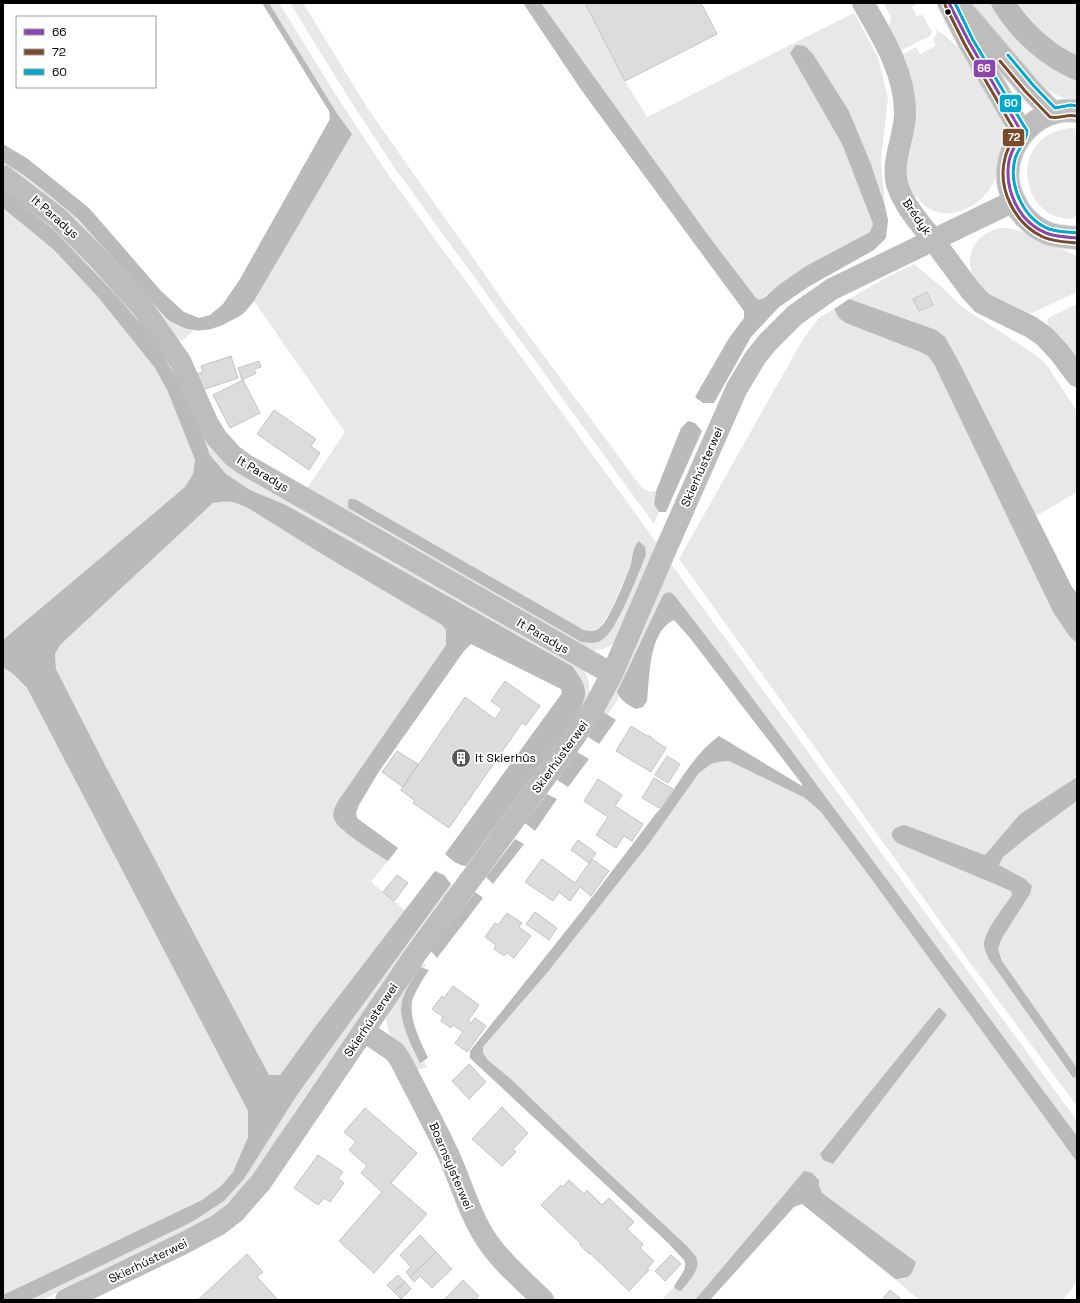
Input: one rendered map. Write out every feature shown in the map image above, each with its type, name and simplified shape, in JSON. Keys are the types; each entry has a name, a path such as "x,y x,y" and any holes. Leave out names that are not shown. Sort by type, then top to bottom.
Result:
{"street":[{"name":"Brédyk","path":"864,3 892,57 901,83 905,116 896,163 896,175 898,186 906,205 971,291 982,303 1031,327 1044,336 1059,352 1077,376"},
{"path":"949,3 1022,133"},
{"path":"957,3 1052,113"},
{"path":"1077,111 1071,110 1052,113 1036,120 1022,133 1014,146 1009,161 1008,182 1014,201 1024,217 1035,226 1047,233 1062,237 1077,238"},
{"name":"It Paradys","path":"3,176 58,218 96,256 142,307 180,361 208,424 216,437 233,456 244,464 612,674"},
{"name":"Skierhústerwei","path":"66,1300 218,1225 235,1212 261,1182 415,955 574,738 593,709 612,674 724,416 737,388 755,358 795,315 820,296 1014,201"},
{"name":"Boarnsylsterwei","path":"364,1031 395,1052 401,1061 450,1158 469,1208 488,1243 543,1300"}],"shaded area":[{"path":"262,3 269,3 336,112 352,134 254,301 244,313 222,325 206,330 191,330 175,324 167,319 78,219 25,176 3,162 3,144 28,159 89,208 161,291 184,312 199,318 210,315 223,304 240,279 330,119 329,111"},
{"path":"269,3 279,3 336,95 389,176 659,546 616,641 608,647 592,651 306,490 345,432 254,301 352,134 336,112","holes":["355,499 584,630 592,631 600,627 611,610 630,566 635,544 623,608 602,641 591,643 581,642 348,508"]},
{"path":"290,3 303,3 368,109 509,309 642,488 650,492 656,491 654,504 659,512 654,524 394,167 348,97"},
{"path":"523,3 541,3 708,235 759,300 806,266 870,232 873,224 842,144 790,53 796,45 805,46 813,54 849,111 871,164 885,206 888,220 886,238 874,250 808,287 779,307 751,337 714,403 703,403 695,397 729,338 744,318 744,311 582,91"},
{"path":"541,3 585,3 625,81 647,117 854,13 878,57 888,98 881,160 885,206 871,164 849,111 813,54 805,46 826,114 842,144 873,224 870,232 806,266 759,300 756,298 708,235"},
{"path":"883,3 919,3 912,7 917,17 922,14 932,32 930,36 900,51 888,29 891,17"},
{"path":"970,3 990,3 1006,28 1027,50 1051,68 1077,81 1077,99 1061,97 1038,82"},
{"path":"990,3 1017,3 1022,11 1036,26 1052,40 1077,55 1077,81 1051,68 1027,50 1006,28"},
{"path":"1017,3 1077,3 1077,55 1052,40 1036,26 1022,11"},
{"path":"935,29 940,33 941,32 970,58 1002,118 1004,132 1004,140 995,179 989,190 970,207 959,212 936,212 925,206 916,196 915,197 906,180 902,55 916,47 920,54 936,46 933,39 937,33"},
{"path":"1070,128 1077,129 1077,218 1059,218 1045,210 1034,199 1028,184 1027,168 1032,153 1042,140 1060,130"},
{"path":"3,162 25,176 78,219 167,319 177,326 193,331 182,341 171,337 3,169"},
{"path":"3,188 54,230 117,296 149,334 165,358 179,384 201,431 210,455 226,474 250,490 286,505 572,666 583,682 585,689 584,700 572,723 466,866 460,865 445,854 562,693 561,689 471,644 464,651 378,773 359,805 356,813 357,818 398,848 388,861 342,830 333,816 335,807 446,645 446,630 442,625 325,556 248,508 231,502 223,502 213,503 60,645 55,654 56,669 269,1075 280,1075 435,871 444,875 451,884 297,1095 244,1179 224,1201 192,1222 30,1300 3,1300 3,1295 202,1200 221,1186 233,1172 248,1137 248,1111 27,688 13,674 3,667 3,640 185,487 193,474 195,460 168,392 155,368 98,297 54,250 3,208"},
{"path":"7,191 22,195 149,325 207,433 582,667 589,683 588,700 572,722 572,666 286,505 250,490 226,474 210,455 201,431 117,296 54,230"},
{"path":"3,208 54,250 98,297 155,368 168,392 195,460 193,474 185,487 3,640"},
{"path":"1001,228 1020,231 1077,257 1077,292 1027,314 994,300 974,276 970,265 970,259 976,242 982,236 993,230"},
{"path":"914,264 943,288 962,307 1036,355 1046,364 1077,411 1077,492 1036,516 959,362 875,310 849,299 889,276"},
{"path":"849,299 936,330 945,337 1072,587 1077,593 1077,643 1070,637 1053,612 934,364 928,356 918,351 846,323 839,318 834,309"},
{"path":"1077,304 1077,361 1052,332 1047,322 1048,318"},
{"path":"834,309 835,312 928,356 934,364 1053,612 1070,636 1077,643 1077,777 1020,814 985,855 905,825 898,843 1011,891 1012,895 990,927 985,940 984,949 988,958 1072,1078 1077,1077 1077,1106 960,949 679,559 803,339 820,317"},
{"path":"688,421 695,423 702,431 666,512 659,512 654,504 656,491 681,428"},
{"path":"349,499 355,499 584,630 592,631 597,629 607,618 630,567 634,549 639,541 645,547 646,555 627,601 608,635 597,642 581,642 348,508"},
{"path":"226,500 237,502 248,508 325,556 442,625 446,630 446,645 338,801 342,830 388,861 371,882 405,910 280,1075 269,1075 56,669 55,654 60,645 213,503"},
{"path":"671,564 1077,1121 1077,1136 722,657 675,596 670,592 661,599 617,692 619,697 608,715 603,712 588,737 586,734"},
{"path":"670,592 675,596 722,657 1077,1136 1077,1162 821,812 805,798 729,761 711,764 699,773 648,845 547,973 483,1047 483,1053 488,1060 511,1079 693,1253 697,1260 697,1268 695,1273 681,1291 674,1287 684,1270 684,1260 667,1242 470,1058 470,1051 661,809 694,760 710,743 719,736 802,786 802,784 690,638 674,620 665,626 659,634 655,645 650,668 647,701 643,707 636,709 621,698 617,692 661,599 664,594"},
{"path":"3,667 13,674 27,688 248,1111 248,1137 233,1172 221,1186 202,1200 3,1295"},
{"path":"603,712 616,720 599,744 588,737"},
{"path":"560,739 468,868 466,866"},
{"path":"577,752 589,759 568,787 557,780"},
{"path":"729,761 805,798 821,812 1077,1162 1077,1281 1063,1300 919,1300 895,1279 906,1279 851,1215 822,1193 819,1185 804,1171 695,1300 661,1300 674,1287 677,1290 695,1273 687,1246 511,1079 488,1060 483,1053 483,1047 547,973 648,845 699,773 711,764","holes":["946,1015 833,1164 830,1164"]},
{"path":"1077,777 1077,801 1003,857 999,865 1025,879 1032,886 1030,894 1002,938 998,949 1002,961 1077,1068 1077,1077 1073,1078 988,958 984,949 985,940 990,927 1012,895 1011,891 897,843 892,836 892,833 898,827 905,825 985,855 1020,814"},
{"path":"547,794 557,799 535,831 525,823"},
{"path":"1077,801 1077,1068 1004,964 998,949 1002,938 1030,894 999,865 1002,857"},
{"path":"515,839 524,844 493,884 486,877"},
{"path":"451,884 453,888 342,1043 266,1157 231,1200 209,1218 183,1234 42,1300 30,1300 192,1222 224,1201 244,1179 297,1095"},
{"path":"475,892 483,898 437,958 431,951"},
{"path":"420,961 426,965 424,969 420,968 408,988 401,1004 405,1030 420,1062 424,1061 427,1067 416,1070 389,1033 386,1020 387,1011"},
{"path":"420,967 429,970 416,991 412,1005 413,1021 428,1058 420,1063 405,1030 401,1004 410,982"},
{"path":"939,1007 947,1015 944,1019 833,1164 823,1160 820,1154"},
{"path":"804,1171 812,1173 819,1180 822,1193 916,1262 910,1275 904,1278 895,1279 802,1204 794,1207 710,1300 695,1300"}],"building":[{"path":"585,3 701,3 717,34 625,81"},
{"path":"927,292 933,305 919,311 913,299"},
{"path":"231,356 238,378 202,390 196,374 203,372 201,366"},
{"path":"259,361 261,367 254,369 256,373 242,380 238,368"},
{"path":"243,380 260,413 230,428 213,395"},
{"path":"274,410 316,439 311,446 320,453 309,470 257,434"},
{"name":"It Skierhûs","path":"505,681 540,706 526,725 522,723 449,828 413,803 415,801 401,790 465,697 495,719 502,709 491,701"},
{"path":"631,726 647,736 650,736 666,748 651,772 616,751"},
{"path":"397,751 418,764 403,787 382,772"},
{"path":"667,756 680,764 668,783 655,775"},
{"path":"654,778 673,789 661,809 642,798"},
{"path":"598,779 622,795 615,806 643,824 632,841 624,836 616,848 596,835 608,817 584,801"},
{"path":"578,840 596,853 589,863 571,850"},
{"path":"542,859 575,883 592,859 609,871 591,896 580,887 570,901 559,892 553,901 525,882"},
{"path":"397,875 408,883 394,901 383,892"},
{"path":"535,912 557,928 549,940 526,924"},
{"path":"507,913 522,923 519,927 531,936 514,958 507,953 504,956 494,949 496,945 485,937 495,923 498,925"},
{"path":"453,986 479,1005 468,1021 471,1023 475,1018 486,1026 467,1052 455,1043 463,1032 453,1025 451,1028 441,1021 443,1017 432,1009 442,996 444,998"},
{"path":"469,1064 486,1082 469,1099 452,1081"},
{"path":"502,1107 528,1133 513,1149 516,1152 502,1166 472,1139"},
{"path":"365,1108 417,1153 391,1183 427,1214 374,1273 339,1241 382,1192 361,1173 367,1166 349,1150 356,1142 344,1132"},
{"path":"318,1155 343,1172 338,1178 344,1183 330,1202 324,1198 318,1205 294,1188"},
{"path":"569,1180 584,1194 587,1190 602,1205 609,1198 634,1222 627,1229 643,1244 640,1248 654,1261 647,1269 649,1270 629,1291 590,1253 589,1254 580,1245 581,1244 541,1205 561,1185 563,1187"},
{"path":"420,1235 436,1252 410,1277 406,1272 411,1267 400,1255"},
{"path":"436,1252 452,1269 432,1288 420,1276 414,1282 410,1277"},
{"path":"247,1254 263,1272 257,1277 278,1300 198,1300"},
{"path":"671,1255 681,1264 665,1281 655,1271"},
{"path":"398,1275 405,1282 394,1292 387,1285"},
{"path":"463,1280 479,1296 475,1300 444,1300"},
{"path":"405,1282 411,1289 401,1299 394,1292"},
{"path":"890,1290 902,1300 882,1300"}],"transit line":[{"name":"66","path":"949,3 969,42 1022,133"},
{"name":"60","path":"955,3 973,40 1027,131 1027,135 1016,156 1013,169 1016,190 1025,210 1032,218 1049,229 1077,233"},
{"name":"72","path":"945,5 965,45 1016,133 1007,151 1003,170 1006,193 1010,204 1024,224 1043,237 1056,241 1077,243"},
{"name":"60","path":"1008,55 1055,108 1071,105 1077,106"},
{"name":"72","path":"1000,61 1025,91 1050,117 1076,116"},
{"name":"66","path":"1022,133 1010,157 1008,172 1011,194 1016,204 1021,213 1036,228 1046,233 1062,237 1077,238"}],"place":[{"name":"It Skierhûs","path":"461,758"}]}
